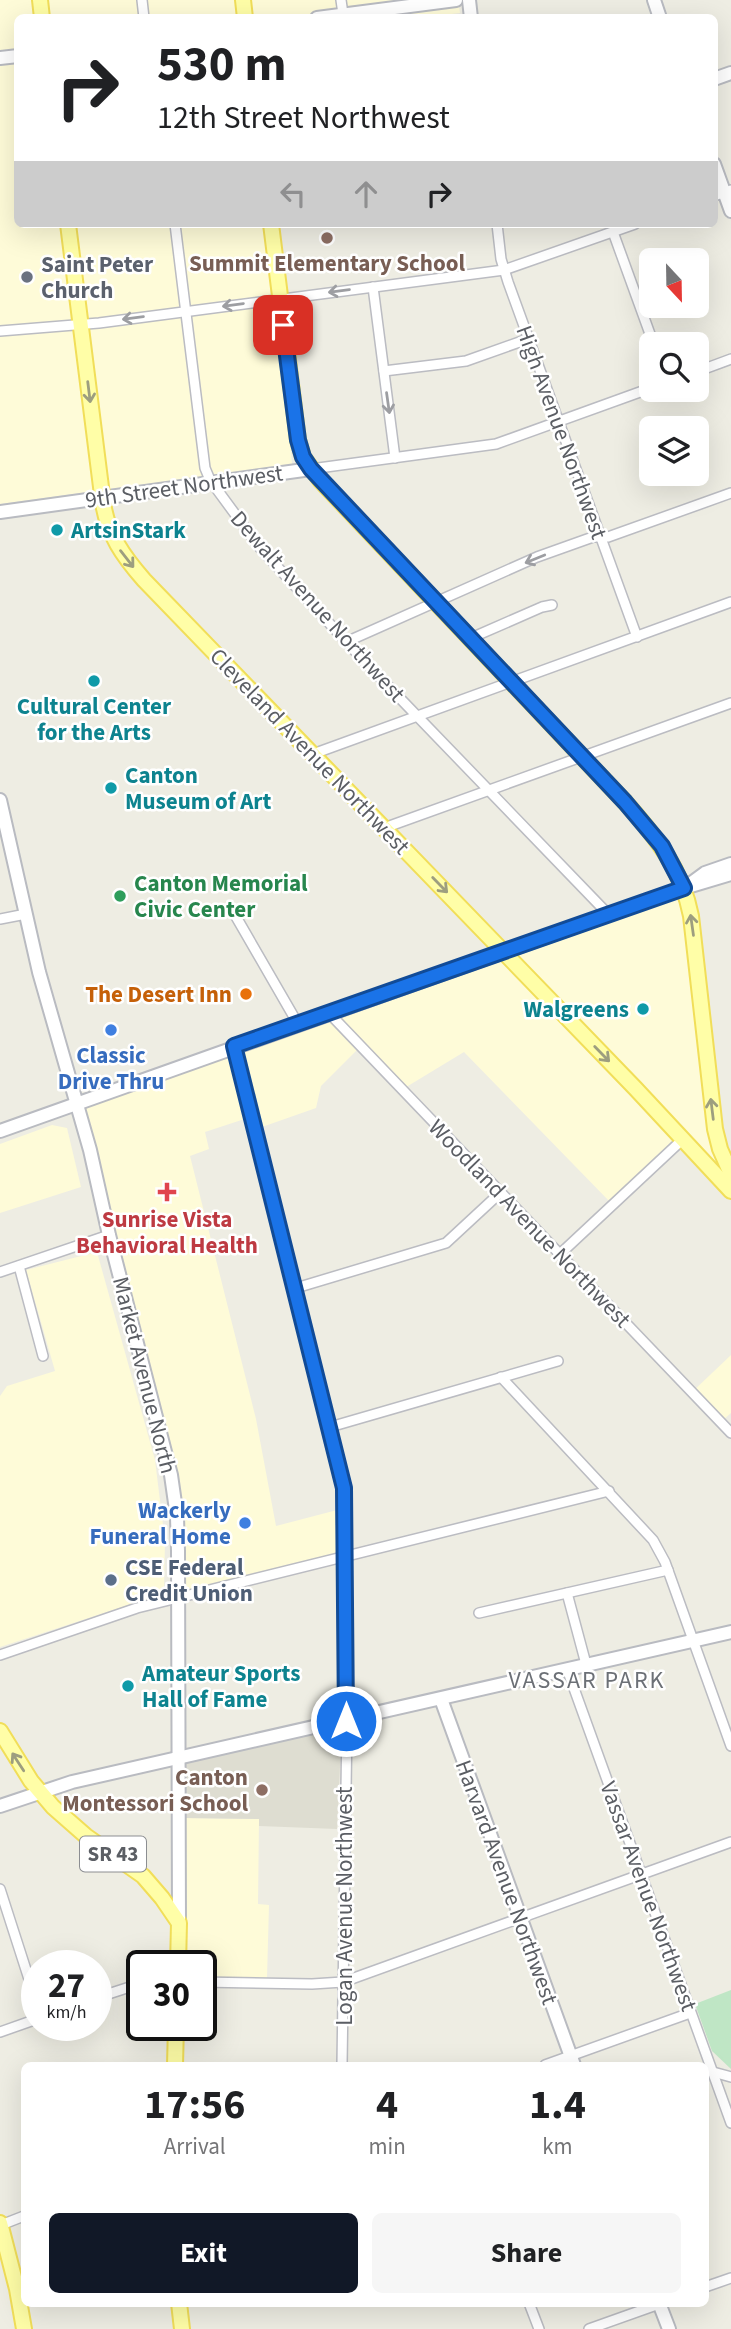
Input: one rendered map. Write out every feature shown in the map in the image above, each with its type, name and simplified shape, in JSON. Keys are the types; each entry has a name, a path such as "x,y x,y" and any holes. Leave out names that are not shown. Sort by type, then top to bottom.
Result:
{"main road":[{"name":"Cleveland Avenue Northwest","path":"68,228 102,497 110,533 127,561 504,951 731,1191"},
{"path":"271,228 298,440 303,457 311,469 582,756 652,834 669,857 684,888 691,916 712,1110 731,1174"},
{"name":"SR 43","path":"0,1731 19,1765 39,1792 86,1836 143,1876 158,1892 179,1923"},
{"name":"Market Avenue North","path":"178,1950 179,1923"},
{"path":"175,2062 176,2041"},
{"path":"0,2224 24,2329"},
{"path":"179,2307 182,2329"}],"street":[{"path":"341,0 343,14 456,0"},
{"path":"723,192 731,211"},
{"name":"Dewalt Avenue Northwest","path":"176,228 205,468 213,484 260,548 346,642 609,915"},
{"name":"High Avenue Northwest","path":"498,228 503,270 637,637"},
{"path":"0,331 80,324 503,270 624,228"},
{"path":"613,232 649,332"},
{"path":"373,287 395,458"},
{"path":"384,371 466,361 528,339"},
{"path":"709,367 731,359"},
{"name":"9th Street Northwest","path":"0,512 496,444 639,392"},
{"path":"346,642 537,557 593,537 608,537 731,493"},
{"path":"313,754 731,602"},
{"path":"471,638 552,605"},
{"path":"384,828 731,703"},
{"name":"Market Avenue North","path":"0,800 39,972 76,1102 171,1475 177,1517 179,1923"},
{"path":"684,888 705,873 731,864"},
{"path":"0,1131 504,951 731,874"},
{"path":"0,919 26,914"},
{"path":"234,915 298,1024"},
{"name":"Woodland Avenue Northwest","path":"329,1013 731,1433"},
{"name":"Logan Avenue Northwest","path":"234,1046 344,1488 346,1721 342,2062"},
{"path":"561,1254 682,1140"},
{"path":"296,1289 446,1243 500,1193"},
{"path":"0,1272 109,1235"},
{"path":"19,1266 43,1356"},
{"path":"330,1427 558,1361"},
{"path":"501,1377 653,1540 668,1570 731,1746"},
{"path":"0,1655 137,1608 608,1491"},
{"path":"479,1613 668,1570"},
{"path":"567,1593 586,1664"},
{"path":"0,1806 72,1782 731,1632"},
{"name":"Vassar Avenue Northwest","path":"567,1669 731,2123"},
{"name":"Harvard Avenue Northwest","path":"441,1699 572,2061"},
{"path":"217,1982 343,1982 731,1842"},
{"path":"0,1889 21,1954"},
{"path":"572,2061 690,2012"},
{"path":"0,2032 21,2025"},
{"path":"713,2072 731,2077"},
{"path":"0,2224 21,2217"},
{"path":"709,2286 731,2278"},
{"path":"531,2307 539,2329"},
{"path":"589,2329 649,2307"},
{"path":"661,2307 669,2329"}],"shaded area":[{"path":"0,0 458,0 460,13 452,14 14,14 14,228 273,228 292,464 0,504"},
{"path":"681,895 726,1177 684,1135 611,1203 464,1052 398,1092 358,1049 321,1086 316,1108 262,1127 257,1115 205,1132 209,1149 190,1156 256,1419 276,1526 341,1509 341,1552 182,1592 179,1503 81,1104"},
{"path":"52,1125 67,1128 81,1187 0,1213 0,1144"},
{"path":"97,1252 155,1460 165,1541 164,1591 162,1594 0,1647 0,1396 7,1386 55,1371 26,1270"},
{"path":"731,1355 731,1413 721,1422 692,1392"},
{"name":"Canton Montessori School","path":"342,1725 337,1829 259,1826 259,1819 184,1818 186,1762"},
{"path":"184,1818 259,1819 258,1904 269,1905 267,1978 217,1978 217,1950 182,1950"}],"green space":[{"path":"731,1990 731,2069 712,2051 695,2004"}],"place":[{"name":"Summit Elementary School","path":"327,238"},
{"name":"Saint Peter Church","path":"27,277"},
{"name":"ArtsinStark","path":"57,530"},
{"name":"Cultural Center for the Arts","path":"94,681"},
{"name":"Canton Museum of Art","path":"111,788"},
{"name":"Canton Memorial Civic Center","path":"120,896"},
{"name":"The Desert Inn","path":"246,994"},
{"name":"Walgreens","path":"643,1009"},
{"name":"Classic Drive Thru","path":"111,1030"},
{"name":"Sunrise Vista Behavioral Health","path":"167,1192"},
{"name":"Wackerly Funeral Home","path":"245,1523"},
{"name":"CSE Federal Credit Union","path":"111,1580"},
{"name":"Amateur Sports Hall of Fame","path":"128,1686"},
{"name":"Canton Montessori School","path":"262,1790"}],"district":[{"name":"VASSAR PARK","path":"587,1680"}],"route":[{"path":"283,325 298,440 301,453 311,469 625,802 662,846 675,866 684,888 234,1046 344,1488 346,1721"}]}
